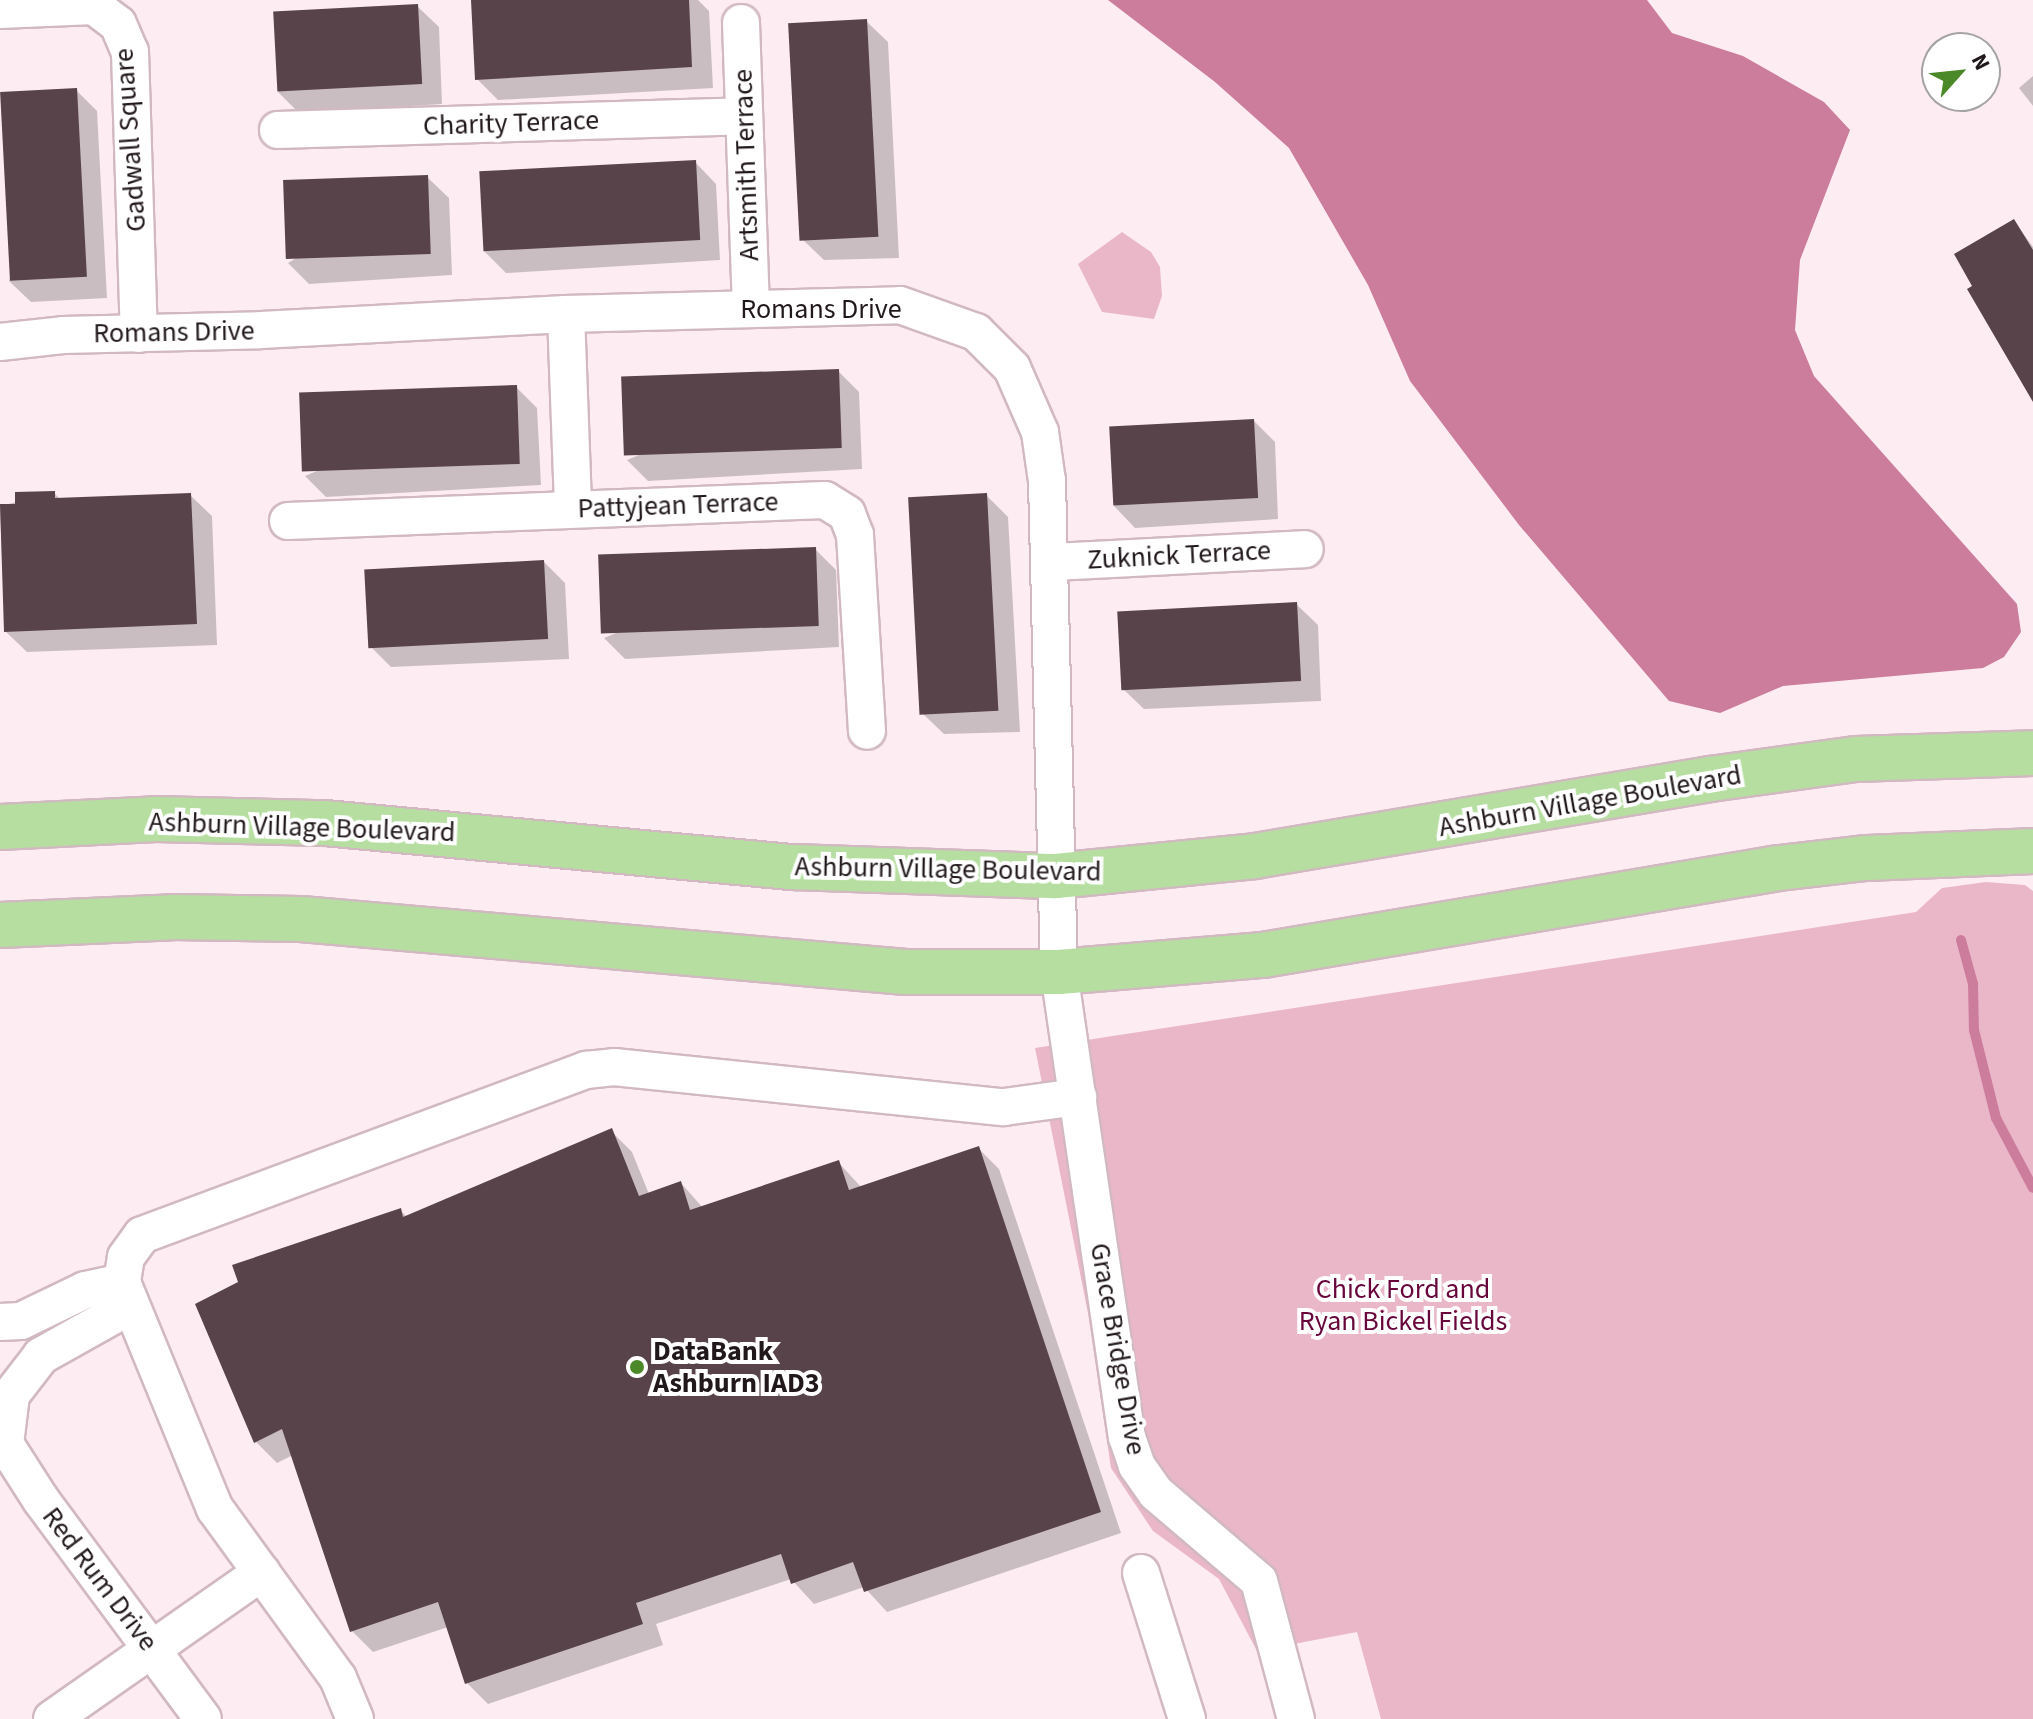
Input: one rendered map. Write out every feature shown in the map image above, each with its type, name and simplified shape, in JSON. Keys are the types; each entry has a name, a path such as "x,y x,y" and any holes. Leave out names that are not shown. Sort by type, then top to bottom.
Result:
{"main road":[{"name":"Ashburn Village Boulevard","path":"0,827 156,819 325,823 809,868 1056,876 1271,854 1710,779 1856,759 2033,753"},
{"path":"0,925 173,917 301,919 906,972 1059,972 1249,957 1779,868 1865,858 2033,851"}],"street":[{"name":"Gadwall Square","path":"0,10 94,6 118,24 130,52 139,334"},
{"name":"Artsmith Terrace","path":"741,23 751,308"},
{"name":"Charity Terrace","path":"278,130 743,116"},
{"name":"Romans Drive","path":"0,342 566,314 900,305 976,332 1012,368 1031,402 1047,481 1052,562 1059,972"},
{"path":"566,314 573,509"},
{"name":"Pattyjean Terrace","path":"288,521 825,500 847,514 855,535 867,731"},
{"name":"Zuknick Terrace","path":"1052,562 1305,549"},
{"name":"Grace Bridge Drive","path":"1059,972 1127,1437 1137,1466 1156,1493 1259,1581 1296,1719"},
{"path":"355,1719 338,1678 215,1509 126,1294 126,1257 142,1235 586,1070 614,1067 1004,1107 1078,1097"},
{"path":"0,1322 21,1321 85,1290 126,1294"},
{"path":"3,1440 11,1395 41,1356 126,1294"},
{"name":"Red Rum Drive","path":"3,1440 203,1719"},
{"path":"52,1719 262,1572"},
{"path":"1141,1573 1187,1719"}],"green space":[{"path":"1122,232 1151,252 1160,267 1162,296 1154,319 1102,312 1078,264"},
{"name":"Chick Ford and Ryan Bickel Fields","path":"1986,882 2025,885 2033,891 2033,1719 1381,1719 1357,1632 1257,1651 1219,1579 1153,1531 1111,1468 1088,1313 1035,1048 1916,912 1942,888"}],"shaded area":[{"path":"1108,0 1647,0 1672,33 1743,56 1824,102 1850,130 1800,260 1795,330 1814,376 2017,604 2021,632 2004,657 1983,668 1783,686 1720,713 1669,701 1519,525 1410,381 1368,285 1289,148 1215,82"}],"building":[{"path":"471,0 689,0 692,67 475,80"},
{"path":"418,4 422,84 277,91 273,12"},
{"path":"867,19 878,237 800,241 788,23"},
{"path":"77,88 87,277 10,281 0,92"},
{"path":"696,160 700,240 483,251 479,171"},
{"path":"428,175 431,254 286,259 283,180"},
{"path":"2014,219 2033,250 2033,402 1967,289 1972,286 1954,254"},
{"path":"839,369 842,448 624,456 621,377"},
{"path":"517,385 520,464 302,472 299,393"},
{"path":"1254,419 1258,498 1113,505 1109,427"},
{"path":"55,491 55,498 191,493 197,624 4,632 0,504 15,504 15,492"},
{"path":"987,493 998,711 920,715 908,497"},
{"path":"816,547 819,626 601,634 598,555"},
{"path":"544,560 548,639 368,648 364,569"},
{"path":"1297,602 1301,681 1121,690 1117,611"},
{"name":"DataBank Ashburn IAD3","path":"612,1128 639,1196 681,1181 690,1210 839,1160 849,1190 979,1146 1101,1512 864,1592 853,1562 791,1584 781,1554 636,1603 643,1624 465,1684 438,1602 350,1632 282,1429 254,1443 195,1304 238,1282 232,1265 401,1208 403,1217"}],"waterway":[{"path":"1961,940 1973,984 1974,1030 1996,1118 2033,1188"}],"place":[{"name":"DataBank Ashburn IAD3","path":"637,1367"}]}
